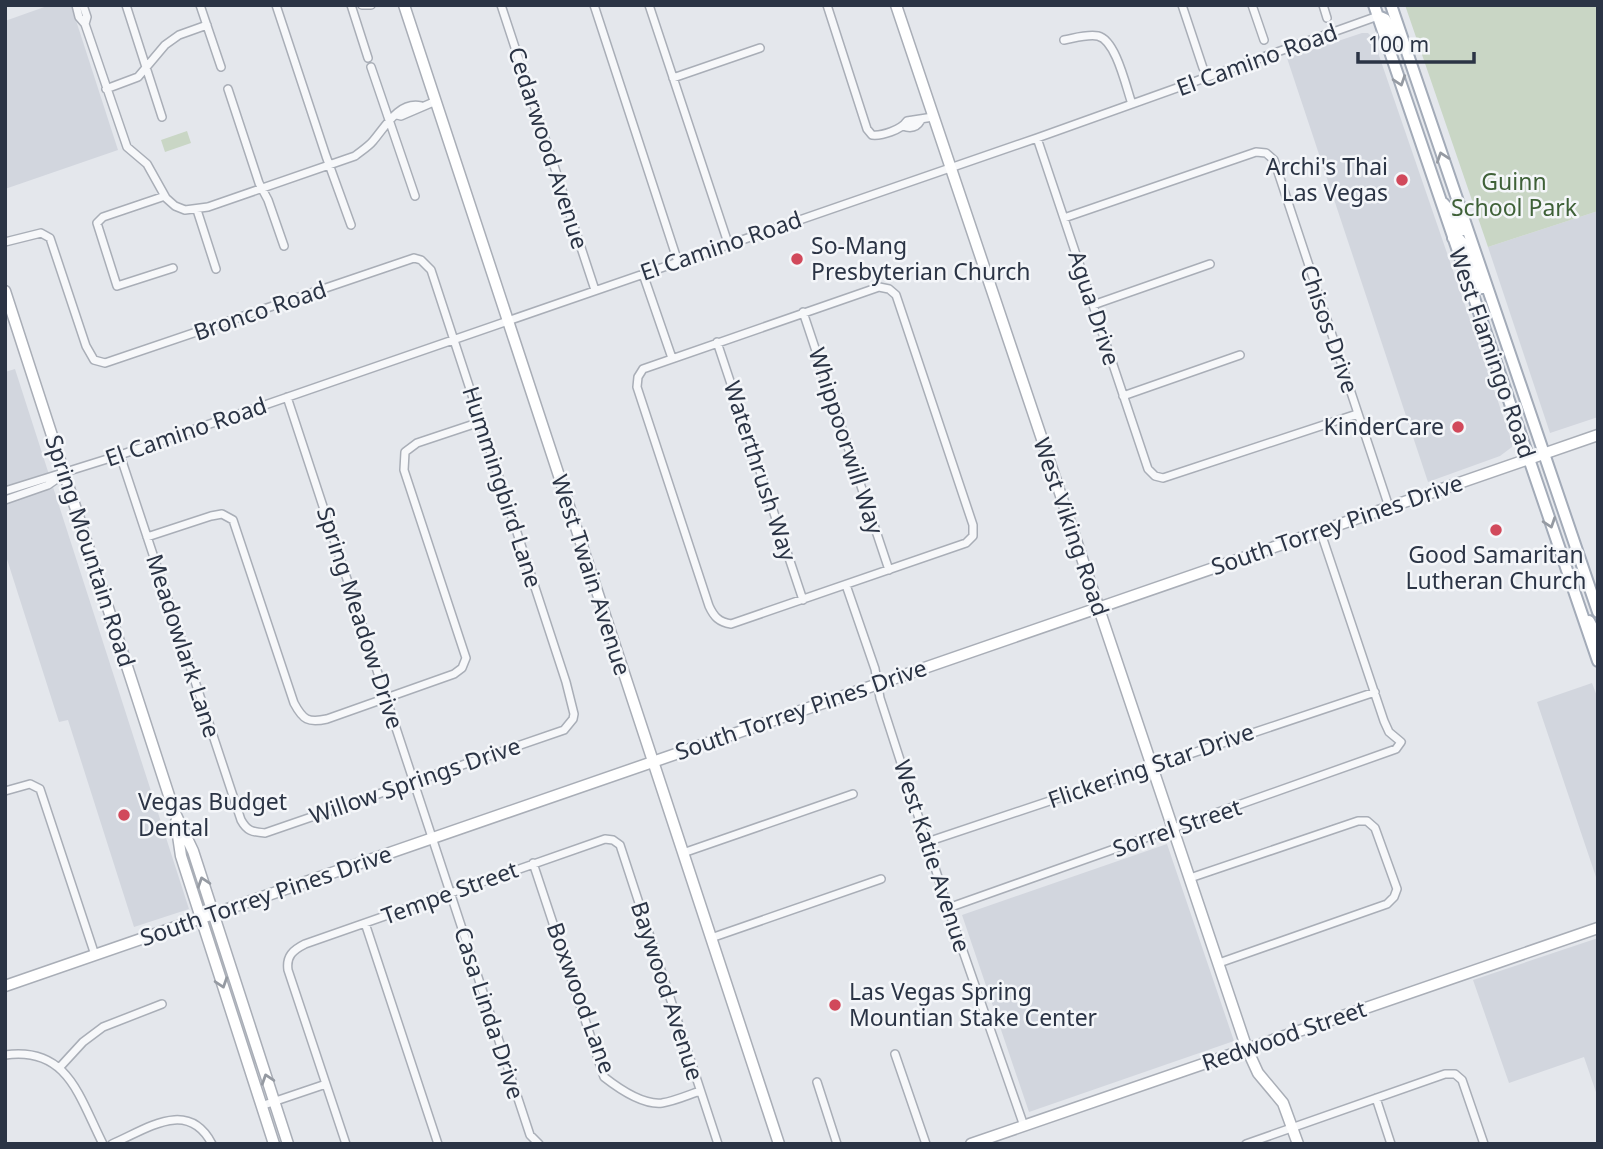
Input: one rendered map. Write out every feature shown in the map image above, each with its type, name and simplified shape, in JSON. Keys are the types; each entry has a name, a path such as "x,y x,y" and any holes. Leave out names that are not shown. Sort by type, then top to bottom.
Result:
{"main road":[{"name":"West Flamingo Road","path":"1391,5 1598,612"},
{"name":"West Flamingo Road","path":"1376,11 1598,661"},
{"path":"1376,11 1385,19 1394,37 1404,43"},
{"path":"1441,201 1454,215 1461,230 1467,230"},
{"path":"1453,238 1457,237 1463,243 1476,278 1492,302"},
{"path":"1580,607 1598,638"}],"street":[{"path":"76,5 127,147 147,164 165,196 175,206 185,210 197,210 263,190 355,156 371,144 399,111 416,104 421,106 436,101"},
{"path":"83,5 87,17 85,24"},
{"path":"126,5 162,117"},
{"path":"200,5 221,67"},
{"path":"276,5 351,225"},
{"path":"351,5 368,58"},
{"path":"362,5 371,5"},
{"name":"West Twain Avenue","path":"404,5 779,1144"},
{"name":"Cedarwood Avenue","path":"501,5 595,290"},
{"path":"594,5 678,262"},
{"path":"649,5 728,243"},
{"path":"827,5 867,129 872,135 880,136 903,126 907,121 933,117"},
{"name":"West Viking Road","path":"896,5 1247,1049 1258,1073 1283,1103 1298,1144"},
{"path":"1182,5 1203,68"},
{"path":"1252,5 1264,40"},
{"path":"1323,5 1328,18"},
{"name":"El Camino Road","path":"5,491 120,455 1037,138 1376,11"},
{"path":"106,89 138,77 179,34 207,25"},
{"path":"1064,40 1094,35 1111,44 1132,104"},
{"path":"673,78 760,48"},
{"path":"371,67 393,117 415,196"},
{"path":"228,89 284,246"},
{"name":"Agua Drive","path":"1037,138 1148,469 1155,476 1163,478 1357,414"},
{"name":"Chisos Drive","path":"1064,218 1256,152 1266,153 1274,160 1389,507"},
{"path":"165,196 103,217 97,223 117,286 173,268"},
{"path":"197,210 216,269"},
{"name":"Bronco Road","path":"5,242 41,233 50,238 86,346 94,360 99,363 119,360 414,258 421,260"},
{"name":"Hummingbird Lane","path":"421,260 431,270 454,339 566,682 573,719"},
{"path":"1093,305 1210,264"},
{"path":"643,274 672,358"},
{"path":"879,287 889,289 896,295 973,525 972,536 965,543 803,600 731,624 721,622 713,615 709,606 637,387 638,377 643,369 672,358 879,287"},
{"name":"Spring Mountain Road","path":"5,292 174,811 193,851 288,1144"},
{"name":"Whippoorwill Way","path":"803,312 889,570"},
{"name":"Waterthrush Way","path":"717,342 803,600"},
{"path":"1123,396 1240,355"},
{"name":"Spring Meadow Drive","path":"287,397 433,838"},
{"path":"147,537 211,516 222,514 233,520 294,703 302,718 308,721 327,719 454,674 462,668 466,658 404,470 405,452 417,443 480,422"},
{"name":"South Torrey Pines Drive","path":"5,986 1598,435"},
{"name":"Meadowlark Lane","path":"120,455 241,820 252,832"},
{"name":"El Camino Road","path":"5,500 48,485 64,474"},
{"path":"1320,530 1375,692"},
{"name":"West Katie Avenue","path":"846,585 875,669 877,684 948,908 1024,1126"},
{"name":"Sorrel Street","path":"948,908 1396,749 1401,742 1390,732 1375,692"},
{"name":"Flickering Star Drive","path":"927,842 1375,692"},
{"name":"Willow Springs Drive","path":"252,832 265,833 564,730 573,719"},
{"path":"5,791 21,786 37,786 46,799 95,955"},
{"path":"683,853 853,794"},
{"name":"Spring Mountain Road","path":"174,811 181,856 274,1144"},
{"path":"1190,878 1358,821 1367,821 1375,828 1396,889 1394,897 1387,904 1219,963"},
{"name":"Casa Linda Drive","path":"433,838 530,1135 540,1144"},
{"name":"Tempe Street","path":"326,1084 288,970 290,955 295,949 533,863 605,839 613,840"},
{"name":"Baywood Avenue","path":"613,840 620,845 718,1144"},
{"name":"Boxwood Lane","path":"533,863 604,1077 645,1100 657,1103 701,1091"},
{"path":"711,938 881,879"},
{"path":"365,923 438,1144"},
{"name":"Redwood Street","path":"971,1144 1598,928"},
{"path":"60,1068 83,1042 103,1027 162,1004"},
{"path":"5,1055 24,1052 48,1059 60,1068 72,1083 103,1144"},
{"path":"895,1054 926,1144"},
{"path":"1246,1144 1445,1074 1455,1074 1462,1080 1484,1144"},
{"path":"817,1082 837,1144"},
{"path":"261,1106 326,1084 346,1144"},
{"path":"1376,1098 1391,1144"},
{"path":"112,1144 165,1121 182,1118 203,1128 212,1144"}],"shaded area":[{"path":"50,5 71,5 118,150 5,189 5,21"},
{"path":"1368,33 1373,38 1512,442 1512,447 1500,456 1428,482 1287,58"},
{"path":"1598,211 1598,417 1550,433 1488,247"},
{"path":"15,369 189,909 134,927 68,720 59,722 5,553 5,372"},
{"path":"1592,683 1598,699 1598,883 1537,702"},
{"path":"1167,844 1234,1041 1029,1112 962,915"},
{"path":"1598,938 1598,1098 1584,1057 1509,1083 1473,980"}],"green space":[{"name":"Guinn School Park","path":"1405,5 1598,5 1598,211 1488,247"},
{"path":"187,131 191,143 165,152 161,140"}],"place":[{"name":"Archi's Thai Las Vegas","path":"1402,180"},
{"name":"So-Mang Presbyterian Church","path":"797,259"},
{"name":"KinderCare","path":"1458,427"},
{"name":"Good Samaritan Lutheran Church","path":"1496,530"},
{"name":"Vegas Budget Dental","path":"124,815"},
{"name":"Las Vegas Spring Mountian Stake Center","path":"835,1005"}]}
